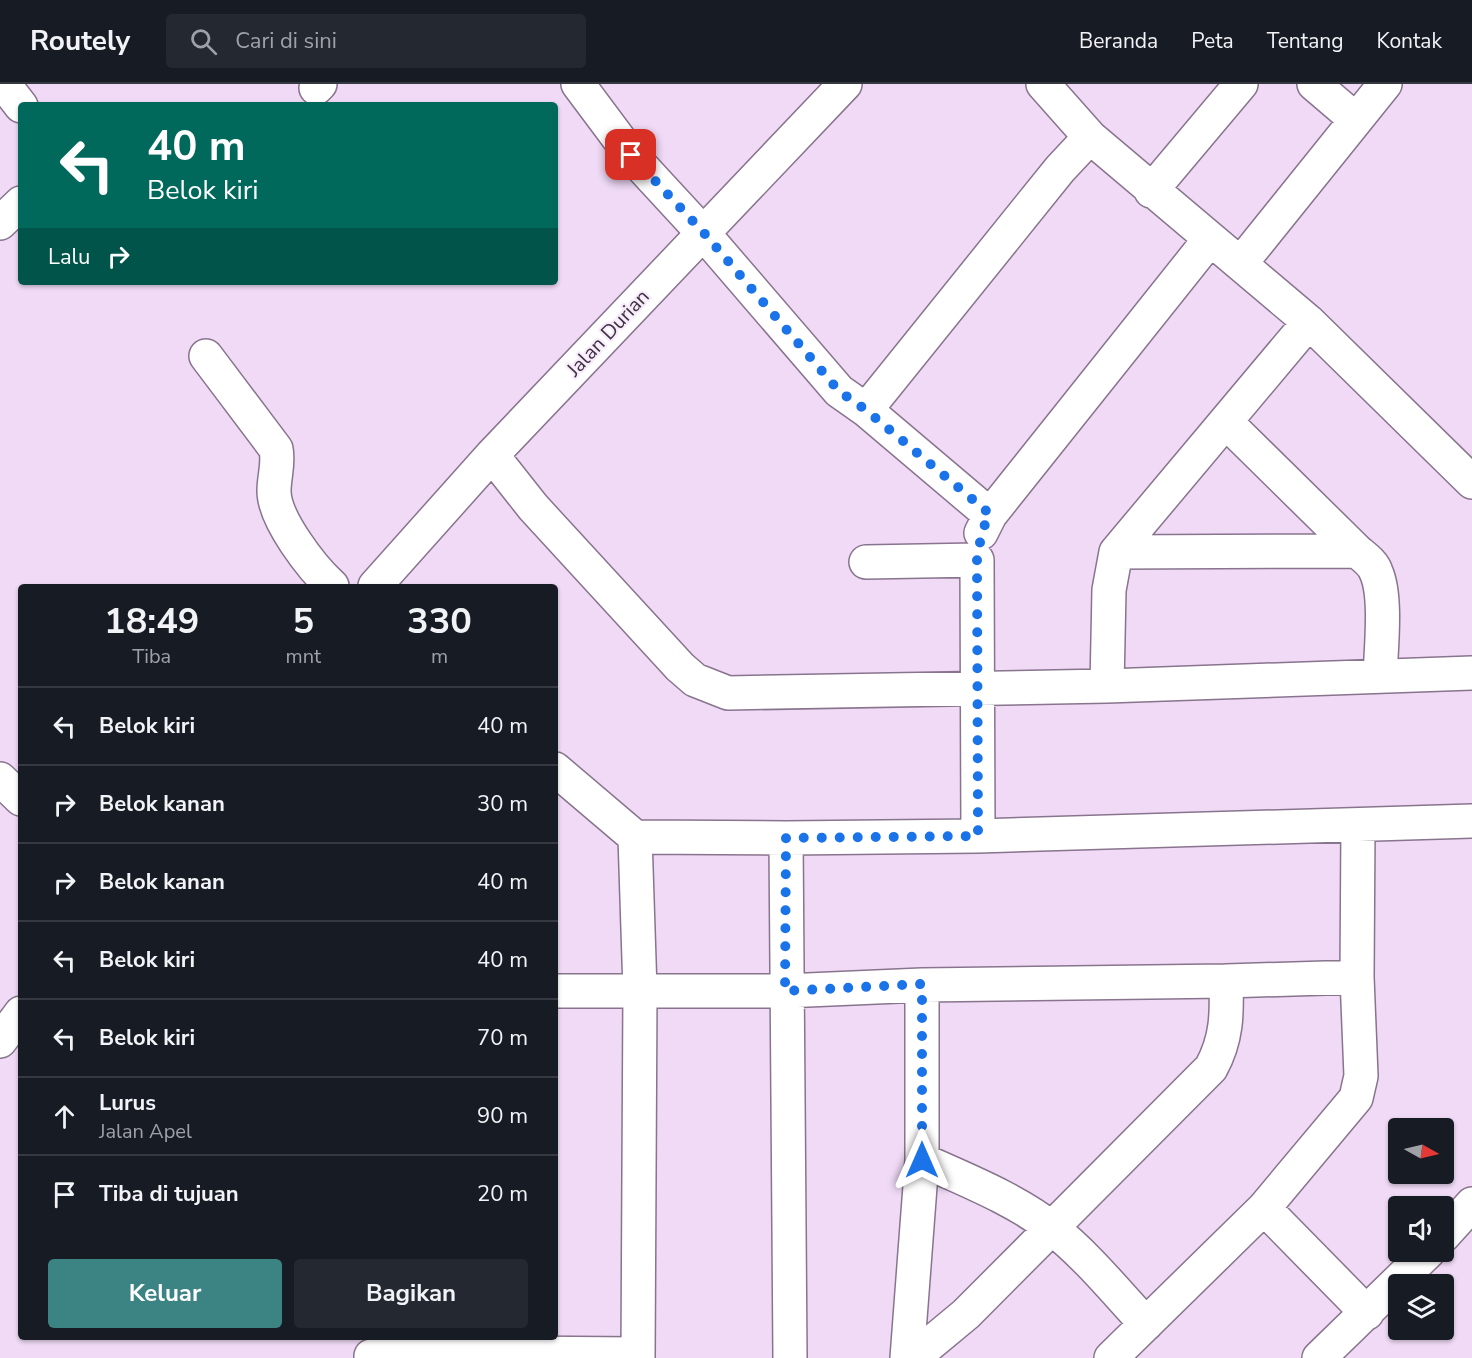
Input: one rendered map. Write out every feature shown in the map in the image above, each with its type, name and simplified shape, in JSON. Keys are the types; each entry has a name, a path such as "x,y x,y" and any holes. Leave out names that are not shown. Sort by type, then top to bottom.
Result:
{"street":[{"path":"4,84 18,102"},
{"path":"578,84 631,155 704,233 839,391 866,410 990,514"},
{"name":"Jalan Durian","path":"377,584 492,455 846,84"},
{"path":"1043,84 1090,137 1151,191 1309,322 1466,464"},
{"path":"1151,191 1241,84"},
{"path":"1314,84 1355,119"},
{"path":"1240,263 1385,84"},
{"path":"866,410 1060,169 1090,137"},
{"path":"0,223 18,206"},
{"path":"978,836 977,560 982,531 990,514 1210,239"},
{"path":"1107,686 1109,590 1116,552 1309,322"},
{"path":"206,356 276,449 278,457 274,492 277,512 318,571 330,584"},
{"path":"1226,422 1376,570 1382,619 1380,676"},
{"path":"492,455 533,507 680,667 709,688 728,693 1107,686 1472,673"},
{"path":"1116,552 1357,551"},
{"path":"866,562 977,560"},
{"path":"558,772 635,837 978,836 1472,821"},
{"path":"0,779 18,796"},
{"path":"1111,1358 1264,1208 1356,1098 1361,1076 1357,976 1358,826"},
{"path":"371,1356 496,1349 638,1356 640,991 635,837"},
{"path":"786,838 785,991 790,1358"},
{"path":"558,991 785,991 922,984 1226,981 1357,976"},
{"path":"913,1358 966,1314 1211,1068 1222,1048 1226,1031 1226,981"},
{"path":"907,1358 922,1160 922,984"},
{"path":"0,1041 18,1017"},
{"path":"922,1160 996,1194 1052,1228 1092,1266 1146,1324"},
{"path":"1454,1224 1472,1204"},
{"path":"1264,1208 1366,1313"},
{"path":"1319,1358 1418,1262"}],"route":[{"path":"631,155 704,233 839,391 866,410 925,462 990,514 982,531 977,560 978,836 786,838 785,991 922,984 922,1160"}]}
